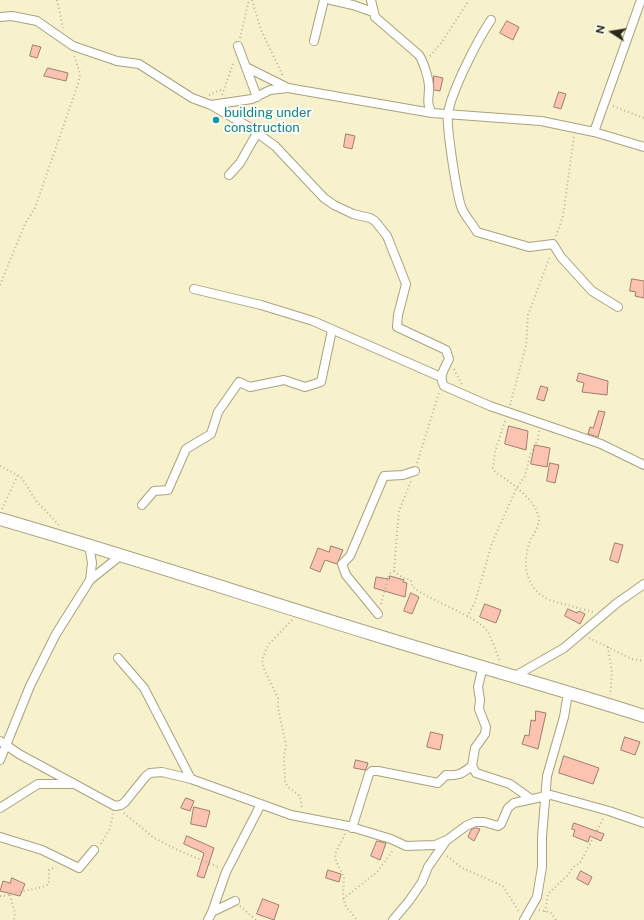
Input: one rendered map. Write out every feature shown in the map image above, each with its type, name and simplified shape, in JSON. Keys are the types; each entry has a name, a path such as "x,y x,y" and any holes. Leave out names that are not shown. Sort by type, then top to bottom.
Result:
{"main road":[{"path":"0,519 644,716"}],"street":[{"path":"314,41 324,0"},
{"path":"331,0 353,5 372,12"},
{"path":"371,0 372,12 381,24 420,54 424,64 429,88 427,103 432,113"},
{"path":"594,132 641,0"},
{"path":"0,18 12,16 37,21 69,43 105,58 139,64 192,98 211,105 257,133 275,146 324,198 344,211 370,218 383,229 406,284 398,315 397,327 446,350 449,359 442,380"},
{"path":"492,20 483,32 458,83 448,114 453,165 462,209 477,232 529,247 553,244 561,257 592,291 618,307"},
{"path":"238,46 257,97"},
{"path":"246,67 288,88"},
{"path":"211,105 252,100 270,90 288,88 432,113 518,118 575,127 644,148"},
{"path":"229,175 240,163 257,133"},
{"path":"194,289 261,305 313,322 442,380 448,388 468,397 601,444 644,465"},
{"path":"142,504 154,491 168,490 186,449 211,434 218,412 239,382 250,386 284,380 305,387 321,382 332,330"},
{"path":"378,614 346,575 342,564 350,556 384,476 403,475 414,472"},
{"path":"89,545 92,563 90,580"},
{"path":"0,760 3,744 56,634 90,580 120,556"},
{"path":"510,674 564,648 602,616 644,584"},
{"path":"118,658 144,688 191,779"},
{"path":"350,827 369,774 372,771 438,783 446,775 455,776 465,773 472,766 475,748 485,734 486,727 479,709 480,700 478,687 482,666"},
{"path":"524,918 537,897 542,873 542,837 547,776 564,717 568,693"},
{"path":"3,744 114,806 121,805 125,802 150,773 162,772 191,779 302,818 350,827 400,842 406,846 435,845 447,840 466,826 475,822 484,822 498,826 501,824 508,808 514,803 550,795 609,811 644,823"},
{"path":"472,766 476,773 510,784 531,799"},
{"path":"0,808 38,784 76,784"},
{"path":"210,916 226,872 261,804"},
{"path":"0,837 42,850 79,868 94,850"},
{"path":"393,920 422,882 428,867 447,840"},
{"path":"210,916 235,901"}],"path":[{"path":"0,285 25,224 35,208 78,84 80,74 69,43 57,0"},
{"path":"252,0 261,30 288,88"},
{"path":"424,64 442,42 469,0"},
{"path":"604,102 619,110 644,118"},
{"path":"575,127 563,216 528,315 526,346 496,452 493,468 532,501 535,506 539,521 526,555 526,568 530,584 543,597 602,616"},
{"path":"449,359 468,397"},
{"path":"378,614 389,574 394,570 399,511 431,424 442,380"},
{"path":"467,617 475,602 492,543 516,489 525,476 530,455 538,439 541,424"},
{"path":"0,466 18,475 27,484 43,510 58,523 66,538"},
{"path":"0,512 6,503 18,475"},
{"path":"394,570 403,578 411,580 412,586 428,598 437,600 446,608 467,617 487,631 510,674"},
{"path":"300,611 268,645 262,660 264,669 278,698 278,708 286,745 284,758 285,782 288,787 300,796 302,818"},
{"path":"581,634 632,659 644,661"},
{"path":"608,647 612,673 610,705"},
{"path":"114,806 154,838 180,851 212,863 226,872"},
{"path":"545,912 548,894 569,874 573,867 580,863 593,835 609,811"},
{"path":"350,827 335,854 336,861 344,878 343,899 345,905 357,920"},
{"path":"343,899 369,880 400,842"},
{"path":"440,850 462,868 503,886 516,909 524,918"},
{"path":"10,895 15,913 14,920"},
{"path":"235,901 249,916 256,920"},
{"path":"530,908 553,913 556,920"}],"building":[{"path":"507,21 519,27 513,40 500,33"},
{"path":"33,45 41,47 37,58 30,56"},
{"path":"48,68 68,73 66,81 44,76"},
{"path":"434,76 443,78 440,91 434,90"},
{"path":"559,92 566,94 561,109 554,107"},
{"path":"346,134 355,136 352,149 344,147"},
{"path":"632,279 644,281 644,298 635,296 636,292 630,291"},
{"path":"579,373 608,381 607,395 582,392 584,383 577,381"},
{"path":"541,386 548,388 544,401 537,399"},
{"path":"599,411 605,412 598,437 588,434 590,427 593,428"},
{"path":"509,426 528,431 526,450 505,444"},
{"path":"535,445 550,448 547,467 531,464"},
{"path":"550,463 559,465 555,483 547,481"},
{"path":"615,543 623,545 618,563 610,560"},
{"path":"331,546 343,550 337,564 325,560 320,572 310,568 318,548 329,552"},
{"path":"390,576 404,580 403,582 407,583 405,597 374,588 376,577 389,579"},
{"path":"411,593 419,597 412,614 404,611"},
{"path":"485,604 501,610 496,623 480,617"},
{"path":"568,609 577,613 579,611 585,614 580,624 565,616"},
{"path":"536,711 546,713 538,749 522,744 525,735 529,736 531,720 535,721"},
{"path":"431,732 443,735 440,750 427,747"},
{"path":"625,737 640,742 635,755 621,750"},
{"path":"564,756 599,768 593,784 559,773"},
{"path":"356,760 368,763 365,770 354,768"},
{"path":"186,798 194,801 190,811 181,808"},
{"path":"194,807 210,811 206,827 191,824"},
{"path":"574,823 604,834 601,841 590,836 588,842 573,836 575,830 572,829"},
{"path":"476,828 480,829 474,841 468,837 471,830"},
{"path":"187,836 214,848 204,878 197,876 204,853 184,844"},
{"path":"377,841 386,843 380,860 371,856"},
{"path":"328,870 341,874 339,882 326,878"},
{"path":"581,871 592,877 588,885 577,879"},
{"path":"12,878 25,884 20,896 0,891 3,881 10,883"},
{"path":"263,899 279,905 274,920 257,914"}],"place":[{"name":"building under construction","path":"216,120"}]}
